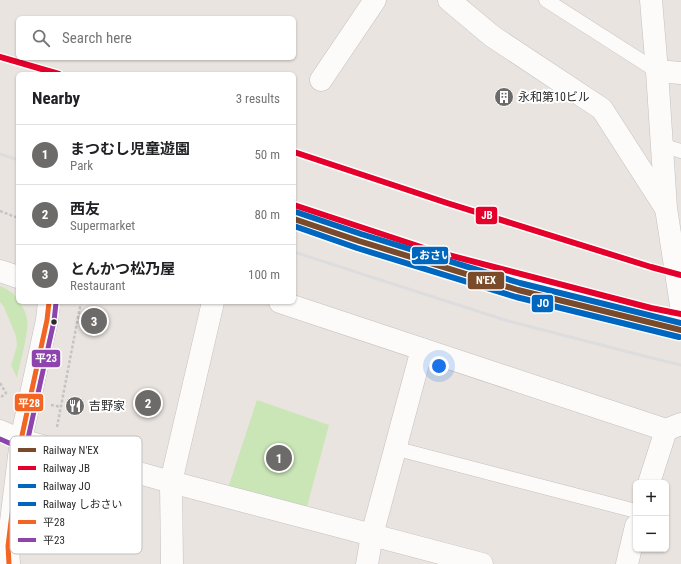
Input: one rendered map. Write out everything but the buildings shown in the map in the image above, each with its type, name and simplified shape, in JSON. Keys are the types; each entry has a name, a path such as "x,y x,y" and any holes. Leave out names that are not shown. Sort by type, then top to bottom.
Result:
{"street":[{"path":"321,80 375,0"},
{"path":"450,0 492,36 602,109 666,208"},
{"path":"651,0 657,71 671,148 666,208 681,306"},
{"path":"657,71 681,73"},
{"path":"0,271 16,276"},
{"path":"22,436 47,320 49,304"},
{"path":"172,564 171,482 213,304"},
{"path":"286,304 422,349 673,427 650,480"},
{"path":"367,564 372,535 394,448 422,349"},
{"path":"0,431 12,436"},
{"path":"142,474 482,564"},
{"path":"10,530 8,546 10,564"},
{"path":"627,564 633,539"}],"lane":[{"path":"546,0 657,71"},
{"path":"394,448 633,510"}],"path":[{"path":"0,211 16,217"},
{"path":"55,436 82,304"},
{"path":"0,383 6,393 0,398"}],"green space":[{"path":"0,286 14,294 16,297 16,304 21,304 27,319 26,340 17,378 11,365 17,346 16,336 4,307 0,302"},
{"path":"257,400 329,425 305,514 227,491"}],"railway":[{"path":"0,154 16,159"},
{"path":"296,253 508,321 681,365"}],"rail line":[{"name":"JB","path":"0,57 52,72"},
{"name":"JB","path":"296,153 447,203 681,275"},
{"name":"JB","path":"296,206 433,251 651,308 681,314"},
{"name":"しおさい","path":"296,212 361,234 520,283 681,323"},
{"name":"N'EX","path":"296,220 359,241 518,290 681,330"},
{"name":"JO","path":"296,227 357,248 516,297 679,337"}],"transit line":[{"name":"平28","path":"22,436 47,320 49,304"},
{"name":"平23","path":"29,436 54,321 56,304"},
{"name":"平23","path":"0,439 10,444"},
{"name":"平28","path":"9,564 8,546 10,530"}],"place":[{"name":"永和第10ビル","path":"504,97"},
{"name":"とんかつ松乃屋","path":"94,321"},
{"name":"西友","path":"148,403"},
{"name":"吉野家","path":"75,406"},
{"name":"まつむし児童遊園","path":"279,458"}]}
